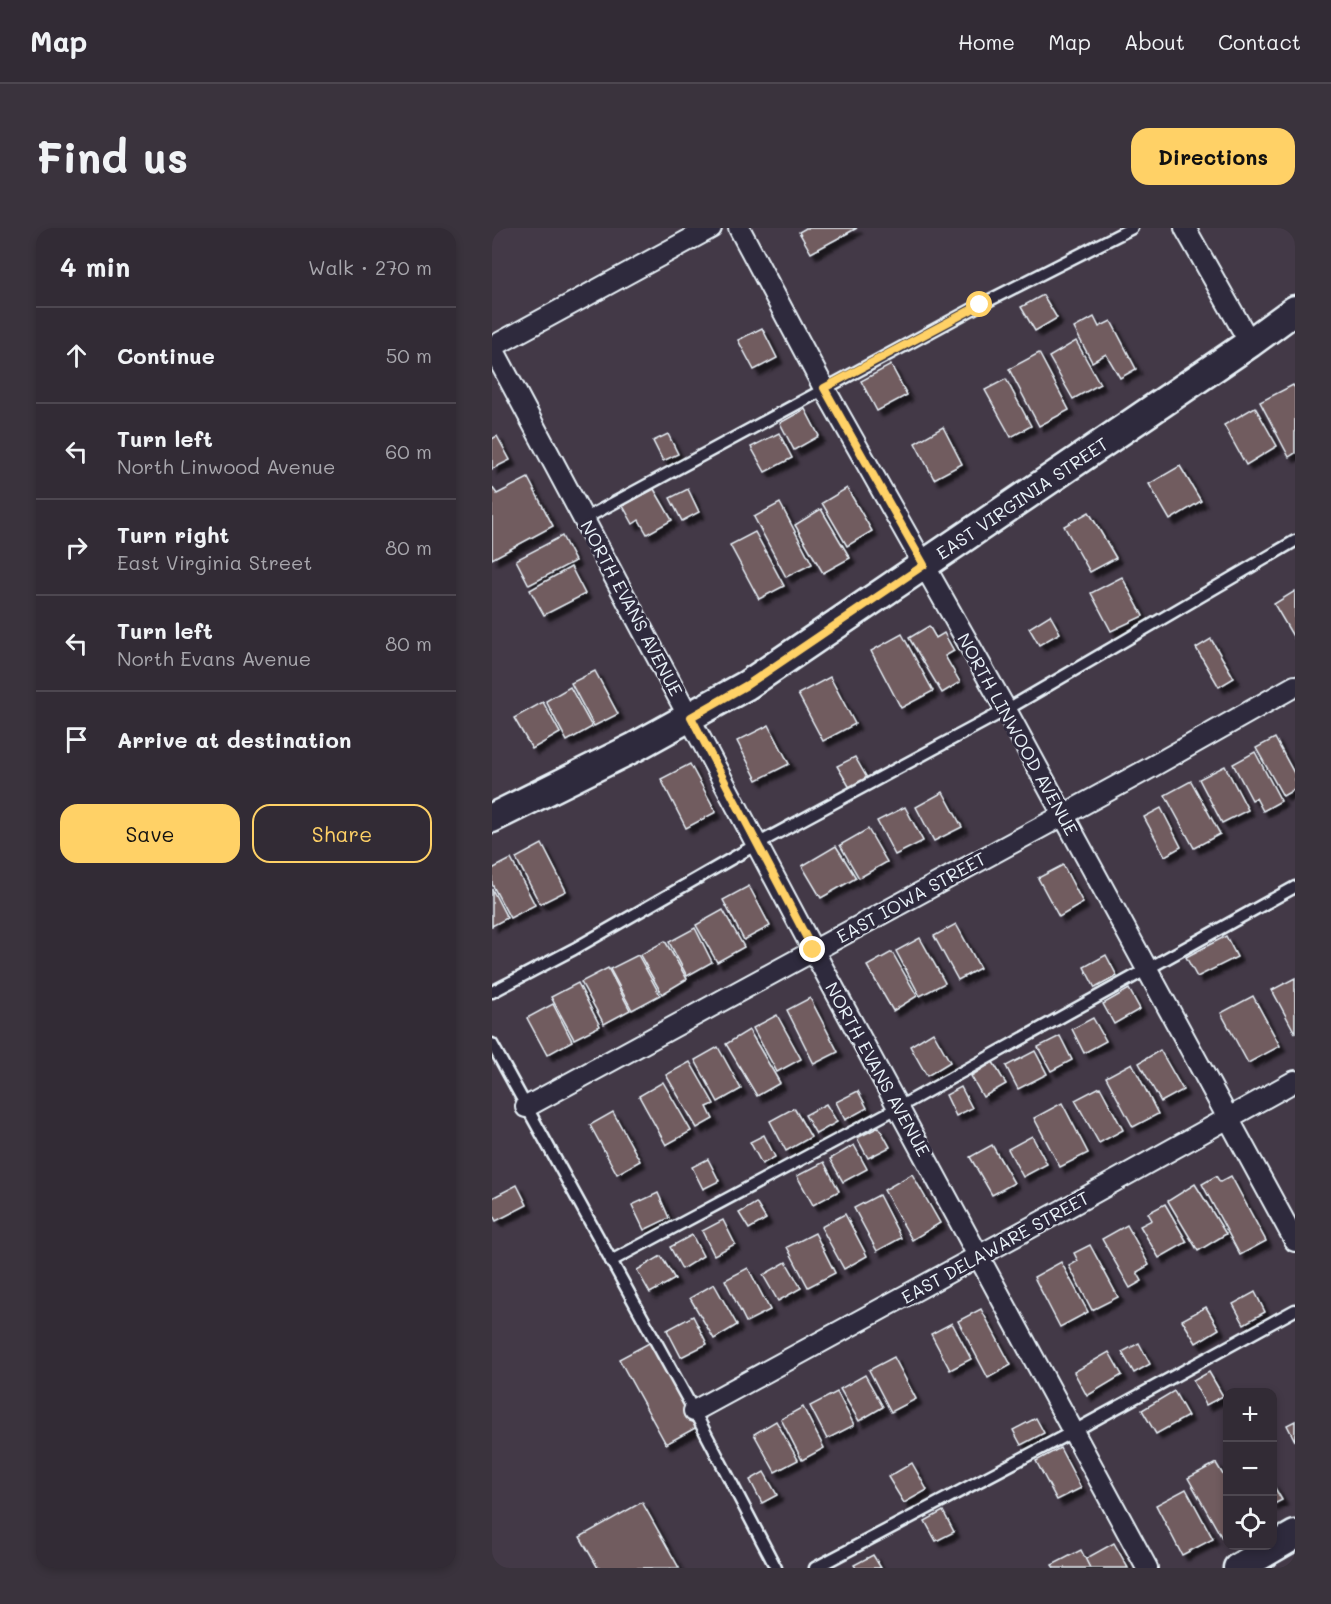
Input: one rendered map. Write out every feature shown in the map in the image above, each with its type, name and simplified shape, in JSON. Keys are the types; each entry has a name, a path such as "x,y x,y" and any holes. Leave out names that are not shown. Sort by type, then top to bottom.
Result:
{"main road":[{"name":"EAST VIRGINIA STREET","path":"492,818 691,717 747,685 1250,343 1295,310"},
{"path":"1238,1568 1295,1535"}],"street":[{"path":"492,347 711,228"},
{"name":"NORTH LINWOOD AVENUE","path":"739,228 824,388 1006,710 1148,968 1295,1241"},
{"path":"1185,228 1250,343"},
{"name":"NORTH EVANS AVENUE","path":"492,347 813,950 1147,1568"},
{"name":"EAST IOWA STREET","path":"526,1107 1295,686"},
{"name":"EAST DELAWARE STREET","path":"694,1411 1295,1081"}],"lane":[{"path":"584,519 980,305 1132,228"},
{"path":"492,992 623,922 758,844 1006,710 1295,541"},
{"path":"611,1261 899,1107 1295,887"},
{"path":"492,1044 694,1411 776,1568"},
{"path":"815,1568 1074,1431 1295,1310"}],"building":[{"path":"806,228 857,228 811,253 799,232"},
{"path":"1043,295 1057,318 1035,331 1021,307"},
{"path":"1094,317 1099,327 1111,321 1136,369 1120,378 1106,354 1092,362 1074,328"},
{"path":"762,328 777,358 754,370 738,340"},
{"path":"1076,341 1100,384 1073,399 1049,357"},
{"path":"1039,353 1069,410 1039,426 1009,369"},
{"path":"891,365 907,395 877,411 861,381"},
{"path":"1006,379 1031,426 1011,437 985,390"},
{"path":"1293,385 1295,388 1295,453 1289,457 1260,402"},
{"path":"1255,407 1277,446 1246,465 1224,425"},
{"path":"805,409 819,436 794,450 780,423"},
{"path":"943,427 962,464 934,479 915,443"},
{"path":"779,433 792,458 765,472 751,447"},
{"path":"668,434 678,454 663,461 653,441"},
{"path":"497,436 510,460 492,469 492,439"},
{"path":"1180,466 1201,501 1170,520 1149,484"},
{"path":"528,478 553,526 492,559 492,487 497,494"},
{"path":"847,488 872,531 847,546 822,503"},
{"path":"654,489 672,520 647,534 639,520 633,524 623,506"},
{"path":"688,489 699,512 682,521 670,498"},
{"path":"780,503 812,564 786,577 754,517"},
{"path":"821,509 850,558 823,573 795,525"},
{"path":"1089,512 1116,558 1090,572 1064,526"},
{"path":"755,532 784,586 759,599 730,545"},
{"path":"562,536 575,561 529,585 516,560"},
{"path":"571,567 585,594 544,615 530,590"},
{"path":"1122,577 1143,616 1111,631 1091,593"},
{"path":"1295,591 1295,637 1294,638 1274,604"},
{"path":"1050,615 1060,633 1039,645 1029,628"},
{"path":"929,626 936,638 944,633 954,651 945,656 960,682 942,693 909,638"},
{"path":"902,634 933,691 901,708 871,651"},
{"path":"1211,639 1234,678 1219,687 1196,648"},
{"path":"595,671 618,714 594,726 571,683"},
{"path":"830,677 855,724 823,741 798,694"},
{"path":"570,687 592,727 567,741 546,701"},
{"path":"543,702 560,733 532,749 514,718"},
{"path":"769,725 789,764 757,780 737,741"},
{"path":"1275,738 1295,775 1295,789 1283,796 1256,748"},
{"path":"1255,752 1281,801 1263,811 1256,798 1252,800 1233,764"},
{"path":"855,757 867,778 850,788 837,766"},
{"path":"690,764 716,812 686,828 661,779"},
{"path":"1225,766 1248,810 1222,823 1199,779"},
{"path":"1191,781 1220,834 1194,848 1165,795"},
{"path":"943,792 962,827 934,841 916,807"},
{"path":"905,807 923,841 895,855 877,821"},
{"path":"1161,808 1181,847 1165,856 1144,817"},
{"path":"868,829 887,862 859,878 840,845"},
{"path":"542,844 566,891 540,904 516,858"},
{"path":"836,846 856,878 821,898 802,866"},
{"path":"511,859 535,905 510,918 492,884 492,869"},
{"path":"1063,865 1083,903 1059,917 1038,878"},
{"path":"749,886 770,926 744,940 723,900"},
{"path":"492,889 507,918 492,926"},
{"path":"723,910 744,947 717,962 696,925"},
{"path":"956,924 980,968 958,980 934,936"},
{"path":"695,928 712,962 687,976 669,942"},
{"path":"1226,936 1237,957 1197,977 1186,957"},
{"path":"920,938 945,983 920,996 896,951"},
{"path":"665,941 687,979 662,994 640,955"},
{"path":"892,952 917,996 893,1011 867,966"},
{"path":"638,955 660,995 632,1010 610,969"},
{"path":"1106,955 1117,976 1095,988 1084,967"},
{"path":"608,968 630,1010 604,1024 581,982"},
{"path":"1295,978 1295,1033 1272,990"},
{"path":"578,983 600,1026 574,1039 551,997"},
{"path":"1129,989 1140,1009 1114,1024 1103,1004"},
{"path":"1253,996 1280,1046 1248,1063 1221,1013"},
{"path":"810,998 838,1052 814,1064 787,1010"},
{"path":"553,1004 572,1041 547,1055 527,1018"},
{"path":"777,1015 801,1059 777,1072 753,1028"},
{"path":"1093,1018 1106,1041 1084,1053 1072,1029"},
{"path":"749,1030 780,1083 757,1096 726,1044"},
{"path":"933,1032 950,1062 927,1076 910,1046"},
{"path":"1060,1036 1072,1060 1051,1071 1038,1047"},
{"path":"718,1047 741,1089 718,1102 695,1060"},
{"path":"1160,1050 1183,1090 1161,1102 1139,1063"},
{"path":"1035,1051 1047,1074 1018,1089 1006,1066"},
{"path":"690,1062 714,1104 707,1107 713,1119 697,1128 666,1075"},
{"path":"993,1062 1006,1084 983,1097 971,1076"},
{"path":"1132,1063 1158,1114 1133,1127 1106,1077"},
{"path":"663,1082 691,1131 666,1145 639,1096"},
{"path":"961,1087 972,1108 956,1116 946,1095"},
{"path":"1100,1087 1123,1130 1099,1143 1075,1100"},
{"path":"858,1091 867,1108 845,1120 836,1102"},
{"path":"1062,1103 1088,1153 1060,1167 1034,1118"},
{"path":"826,1104 837,1122 816,1134 805,1115"},
{"path":"794,1108 811,1137 786,1151 770,1121"},
{"path":"613,1112 640,1161 617,1174 590,1125"},
{"path":"879,1127 890,1147 868,1158 857,1138"},
{"path":"764,1135 775,1157 762,1164 750,1142"},
{"path":"1032,1136 1047,1164 1023,1177 1008,1149"},
{"path":"854,1145 867,1169 843,1182 830,1159"},
{"path":"992,1145 1014,1183 992,1195 970,1157"},
{"path":"708,1159 719,1181 703,1189 692,1167"},
{"path":"824,1162 839,1191 813,1205 797,1176"},
{"path":"912,1174 940,1223 912,1240 884,1190"},
{"path":"1216,1176 1220,1182 1231,1176 1266,1241 1240,1255 1202,1184"},
{"path":"1195,1184 1226,1234 1198,1251 1168,1201"},
{"path":"517,1185 527,1205 496,1221 492,1213 492,1198"},
{"path":"658,1193 669,1218 644,1230 632,1205"},
{"path":"879,1195 901,1238 877,1251 854,1208"},
{"path":"756,1203 766,1219 749,1229 739,1213"},
{"path":"1165,1204 1187,1242 1159,1258 1140,1226 1152,1220 1148,1213"},
{"path":"845,1214 867,1256 844,1269 821,1227"},
{"path":"723,1220 735,1244 714,1255 702,1231"},
{"path":"1127,1225 1149,1265 1137,1272 1142,1281 1130,1288 1102,1239"},
{"path":"815,1233 835,1273 808,1287 787,1247"},
{"path":"692,1235 703,1256 682,1269 670,1247"},
{"path":"1090,1245 1118,1297 1092,1310 1069,1266 1078,1261 1074,1253"},
{"path":"661,1256 675,1279 650,1293 637,1270"},
{"path":"786,1262 801,1288 778,1301 763,1275"},
{"path":"1061,1262 1088,1312 1060,1327 1034,1277"},
{"path":"748,1268 770,1310 746,1322 725,1280"},
{"path":"714,1284 737,1325 714,1339 690,1298"},
{"path":"1255,1292 1265,1312 1244,1324 1233,1304"},
{"path":"1206,1307 1219,1329 1196,1343 1182,1320"},
{"path":"981,1309 1011,1365 988,1378 958,1321"},
{"path":"693,1316 707,1344 681,1357 667,1330"},
{"path":"952,1323 971,1359 950,1370 931,1334"},
{"path":"651,1342 697,1427 666,1444 619,1359"},
{"path":"1139,1343 1150,1364 1134,1373 1122,1352"},
{"path":"1109,1352 1122,1375 1087,1396 1074,1372"},
{"path":"894,1357 916,1399 891,1412 869,1370"},
{"path":"1209,1372 1223,1396 1206,1405 1193,1381"},
{"path":"865,1375 883,1407 859,1421 840,1389"},
{"path":"1174,1391 1188,1416 1156,1434 1142,1410"},
{"path":"837,1392 854,1425 827,1439 810,1406"},
{"path":"803,1407 824,1448 802,1460 781,1419"},
{"path":"1036,1418 1044,1433 1021,1445 1013,1430"},
{"path":"776,1421 798,1460 775,1472 754,1434"},
{"path":"1295,1421 1295,1441 1287,1425"},
{"path":"1060,1448 1081,1488 1057,1500 1036,1461"},
{"path":"912,1463 927,1490 904,1503 888,1477"},
{"path":"1216,1463 1223,1475 1223,1538 1222,1538 1188,1478"},
{"path":"764,1472 777,1495 762,1503 750,1480"},
{"path":"1186,1489 1213,1539 1182,1555 1156,1505"},
{"path":"1277,1492 1282,1500 1277,1502"},
{"path":"642,1502 679,1568 598,1568 580,1537"},
{"path":"943,1511 954,1532 936,1541 925,1521"},
{"path":"1114,1543 1128,1568 1090,1568 1085,1559"},
{"path":"1081,1550 1090,1568 1054,1568 1052,1565"},
{"path":"873,1555 881,1568 856,1568 854,1565"}],"route":[{"path":"813,950 691,717 747,685 924,565 824,388 980,305"}]}
